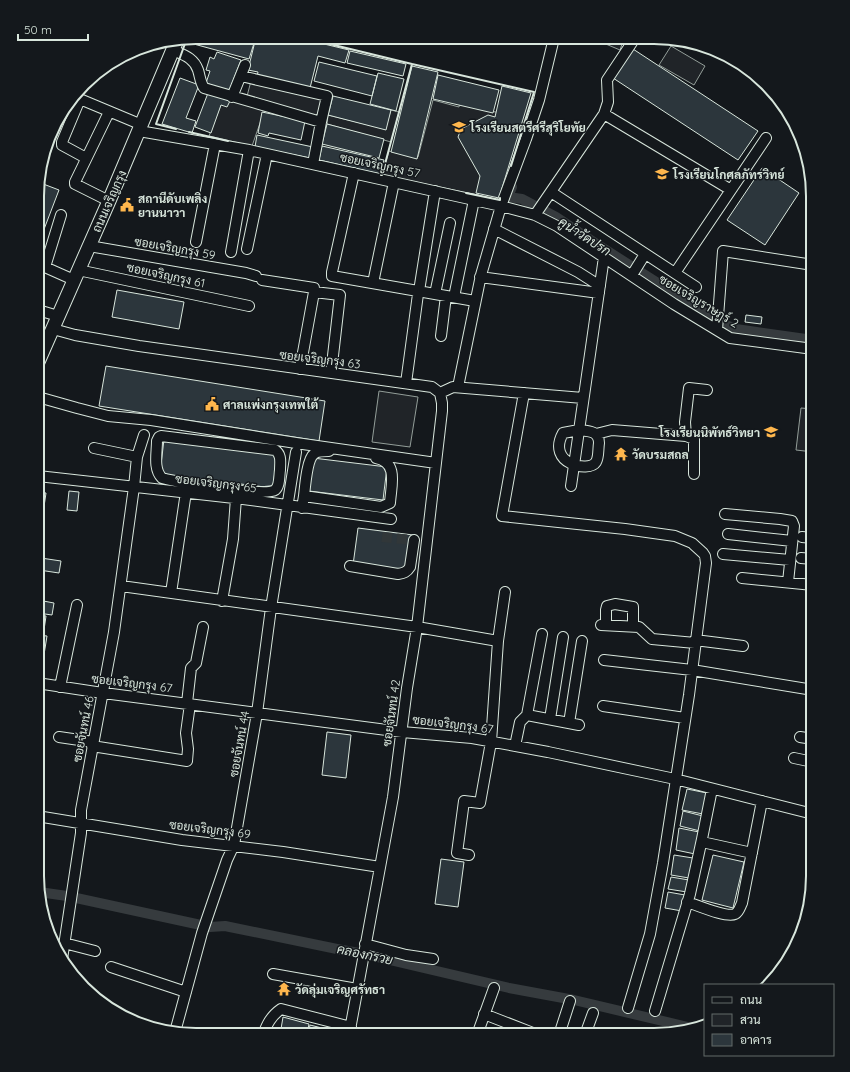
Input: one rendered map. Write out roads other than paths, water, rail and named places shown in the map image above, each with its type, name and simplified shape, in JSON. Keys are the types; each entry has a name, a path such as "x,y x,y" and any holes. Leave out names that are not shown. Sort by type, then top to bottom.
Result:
{"main road":[{"name":"ถนนเจริญกรุง","path":"44,349 175,45"}],"street":[{"path":"458,387 480,277 501,206 539,100 553,44"},
{"path":"538,211 604,114 608,104 607,80 630,44"},
{"path":"175,45 192,59 198,68 204,88 321,122"},
{"path":"232,97 245,65"},
{"path":"241,76 327,96 313,164"},
{"name":"ซอยเจริญกรุง 57","path":"79,99 140,128 249,150 501,206 538,211 604,257"},
{"path":"75,104 62,145 86,158"},
{"path":"109,112 74,182 75,184 109,201"},
{"path":"604,114 731,190"},
{"path":"675,273 766,138"},
{"path":"196,242 215,144"},
{"path":"231,252 249,150"},
{"path":"247,249 267,154"},
{"path":"354,174 332,276 418,293 450,296 475,301"},
{"path":"373,283 394,182"},
{"path":"406,383 434,191"},
{"path":"551,192 696,287"},
{"path":"442,336 450,296 474,200"},
{"path":"44,260 61,215"},
{"path":"435,294 450,223"},
{"path":"494,229 578,272 599,289"},
{"name":"ซอยเจริญกรุง 59","path":"89,246 246,273 259,278 314,288 314,292"},
{"path":"717,323 723,251 806,264"},
{"path":"634,271 645,254"},
{"path":"571,486 604,257"},
{"name":"ซอยเจริญราษฎร์ 2","path":"604,257 634,271 674,304 717,323 730,338 806,348"},
{"name":"ซอยเจริญกรุง 61","path":"44,266 76,275 249,306"},
{"path":"480,277 599,289"},
{"path":"300,369 314,292 340,296 331,373"},
{"path":"44,312 58,316"},
{"name":"ซอยเจริญกรุง 63","path":"53,329 75,335 139,346 432,387 440,393"},
{"path":"440,393 453,387 458,387 583,398"},
{"path":"686,436 685,422 689,388 706,390"},
{"name":"ซอยจันทน์ 42","path":"350,1028 393,796 417,627 442,411 440,393"},
{"path":"524,393 502,516 626,529 675,536 692,543 705,556 706,563 692,670 663,863 650,934 628,1008"},
{"path":"44,398 108,416 151,420 436,463"},
{"path":"596,434 599,438 598,456 596,462 592,465 586,466 574,464 566,460 560,454 560,440 563,433 579,430 596,434 612,430 686,436 694,439 694,474"},
{"name":"ซอยจันทน์ 46","path":"62,946 71,903 81,833 81,810 114,632 137,457 144,435"},
{"path":"162,436 275,450 278,453 280,460 277,489 272,492 241,496 162,478 156,469 157,439 162,436"},
{"path":"94,448 137,457"},
{"path":"302,508 309,460 313,454 327,451 383,459 389,463 391,467 390,503 381,507 304,496"},
{"name":"ซอยจันทน์ 44","path":"176,1027 208,914 227,860 234,845 257,713 271,608 296,452"},
{"name":"ซอยเจริญกรุง 65","path":"44,477 134,487 241,496 288,506 391,519"},
{"path":"172,594 186,492"},
{"path":"222,601 241,496"},
{"path":"725,514 792,521 794,526 788,582"},
{"path":"728,534 792,541"},
{"path":"802,537 806,537"},
{"path":"350,566 398,574 404,573 408,571 410,567 413,540 427,542"},
{"path":"723,554 790,560"},
{"path":"801,558 806,559"},
{"path":"742,578 806,584"},
{"path":"121,586 271,608 417,627 498,641"},
{"path":"469,855 457,853 464,801 480,803 491,742 498,641 505,592"},
{"path":"633,626 633,607 629,605 615,604 607,606 604,625 633,626 643,629 652,639 695,641 743,646"},
{"path":"60,687 77,605"},
{"path":"59,737 187,761 188,749 186,733 191,668 196,663 203,627"},
{"path":"514,746 520,722 527,715 542,634"},
{"path":"550,719 563,637"},
{"path":"527,715 574,724 582,641"},
{"path":"604,660 692,670 806,689"},
{"name":"ซอยเจริญกรุง 67","path":"44,684 402,732 472,738 675,779 806,812"},
{"path":"603,706 685,718"},
{"path":"800,737 806,738"},
{"path":"794,758 806,761"},
{"path":"655,1011 687,902 702,842 712,789"},
{"path":"687,902 728,915 735,914 739,909 742,903 762,801"},
{"name":"ซอยเจริญกรุง 69","path":"44,817 182,840 234,845 380,867"},
{"path":"702,842 752,853"},
{"path":"365,945 406,955 433,959"},
{"path":"63,949 95,951"},
{"path":"111,967 186,992"},
{"path":"273,974 357,989"},
{"path":"479,1028 494,988"},
{"path":"560,1028 570,1001"},
{"path":"266,1028 267,1024 281,1009 341,1028"},
{"path":"588,1028 593,1013"},
{"path":"484,1014 520,1028"}],"waterway":[{"name":"คูน้ำวัดปรก","path":"512,187 508,197 522,199 556,217 719,322 736,329 806,339"},
{"name":"คลองกรวย","path":"45,893 67,896 210,927 225,926 364,954 509,988 574,1000 681,1025"}],"tunnel":[{"path":"382,537 412,540"}],"place":[{"name":"โรงเรียนสตรีศรีสุริโยทัย","path":"459,127"},
{"name":"โรงเรียนโกศลภัทรวิทย์","path":"662,174"},
{"name":"สถานีดับเพลิง ยานนาวา","path":"127,205"},
{"name":"ศาลแพ่งกรุงเทพใต้","path":"212,404"},
{"name":"โรงเรียนนิพัทธ์วิทยา","path":"771,432"},
{"name":"วัดบรมสถล","path":"621,454"},
{"name":"วัดลุ่มเจริญศรัทธา","path":"284,989"}]}
